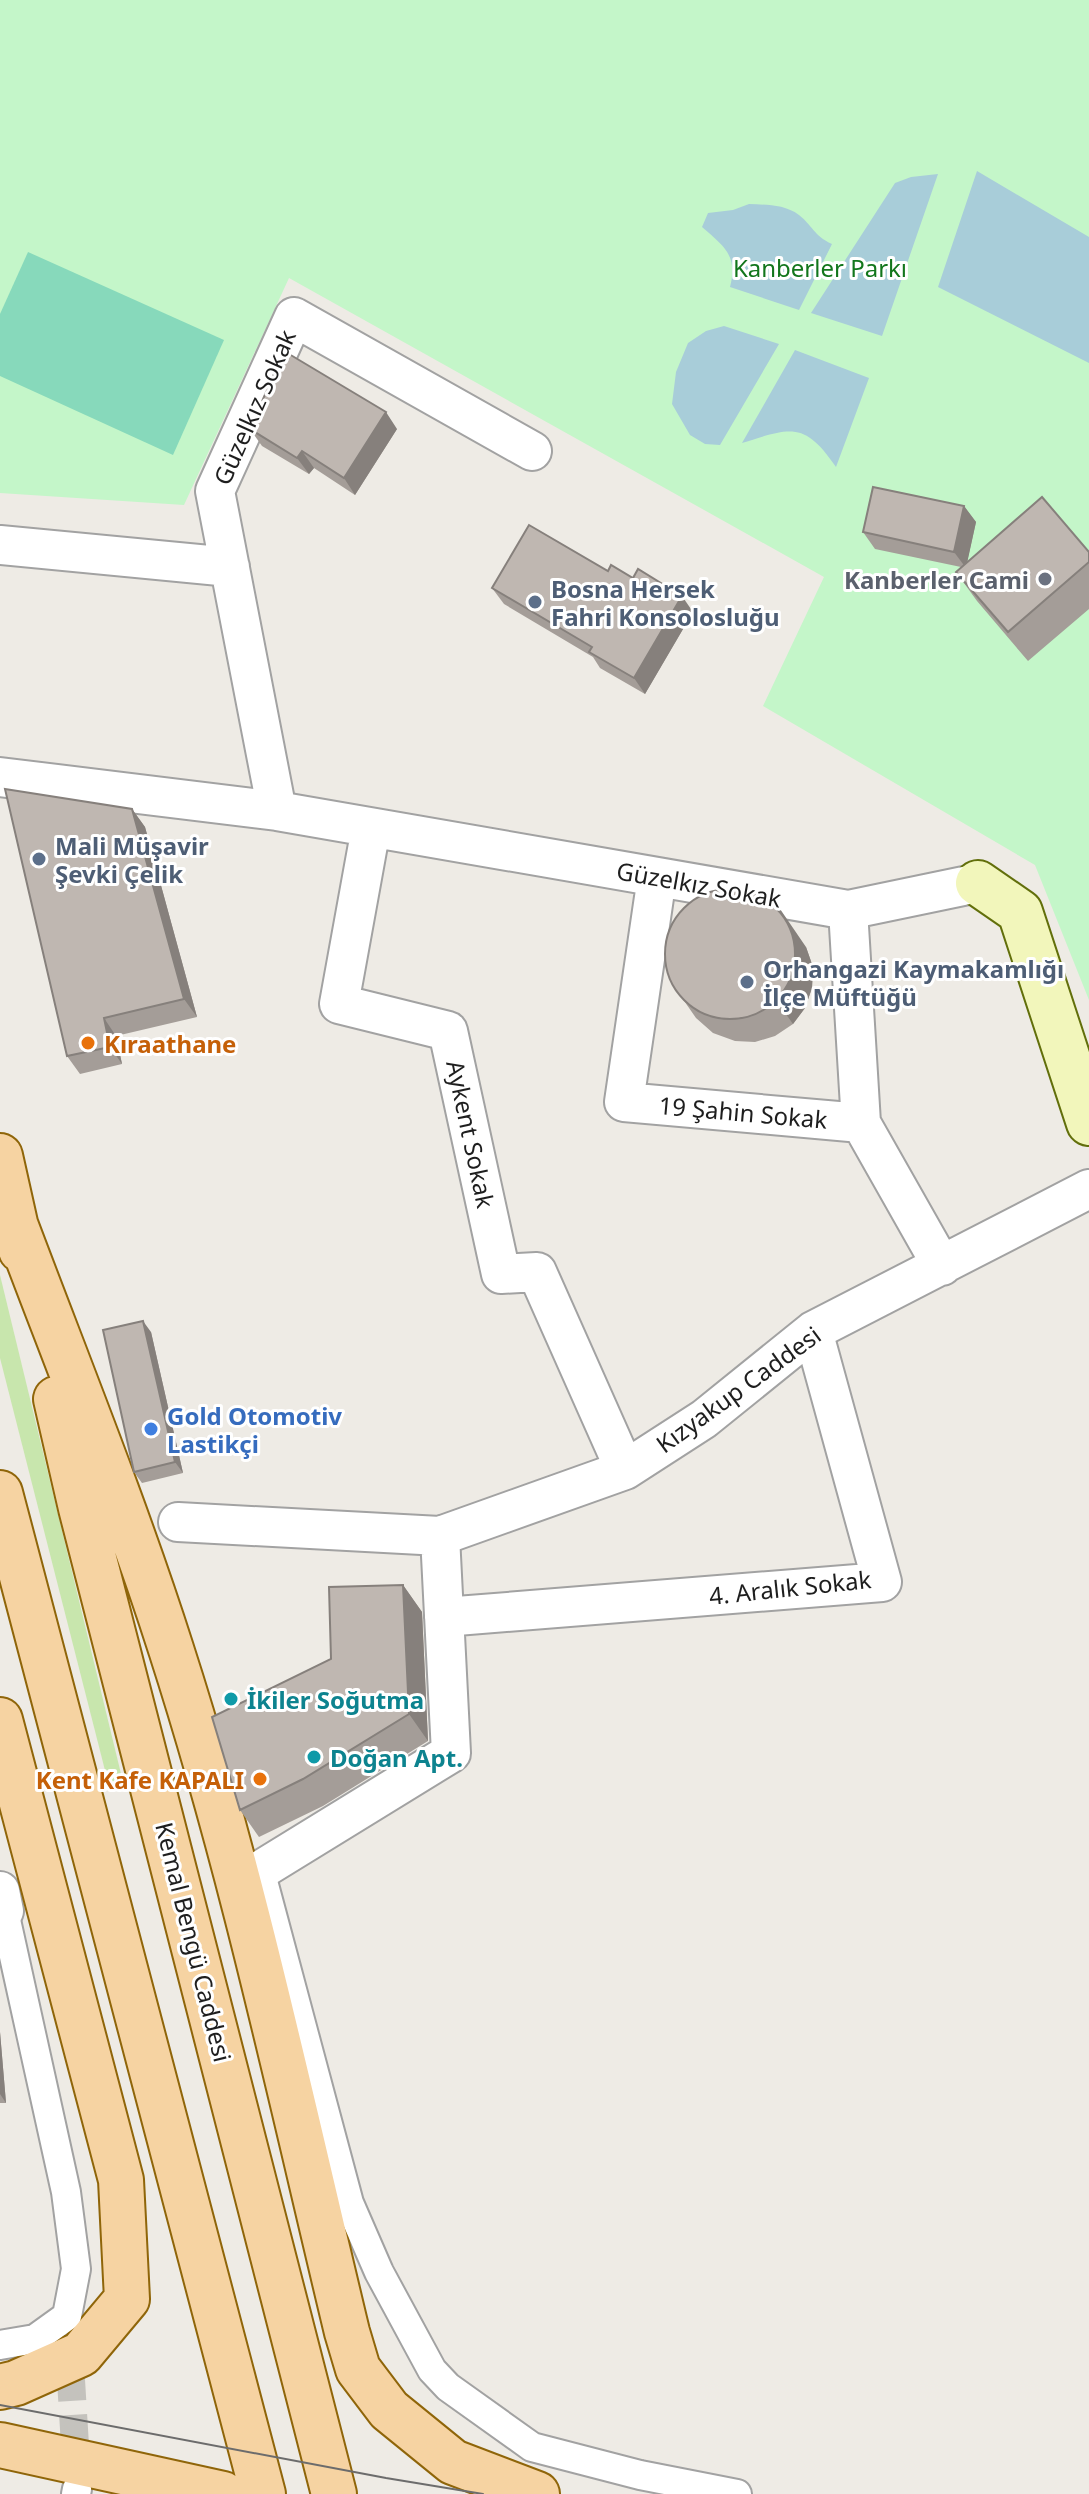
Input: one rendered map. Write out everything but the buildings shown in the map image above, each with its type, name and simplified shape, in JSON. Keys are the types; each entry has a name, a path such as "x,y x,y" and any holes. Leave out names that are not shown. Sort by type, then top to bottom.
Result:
{"main road":[{"path":"978,883 1020,912 1078,1061 1089,1123"},
{"name":"Kemal Bengü Caddesi","path":"0,1156 81,1508 334,2494"},
{"path":"15,1224 142,1562 249,1877 347,2332 358,2369 389,2410 453,2462 534,2468"},
{"path":"0,1493 263,2494"},
{"path":"0,1720 121,2180 127,2299 81,2354 0,2387"},
{"path":"0,2445 206,2493"}],"street":[{"name":"Güzelkız Sokak","path":"277,811 215,491 294,317 532,451"},
{"path":"0,545 230,567"},
{"name":"Güzelkız Sokak","path":"0,777 277,811 848,910 978,883"},
{"name":"Aykent Sokak","path":"371,828 339,1004 448,1031 501,1274 537,1272 625,1470"},
{"name":"19 Şahin Sokak","path":"657,877 624,1102 861,1123"},
{"name":"19 Şahin Sokak","path":"848,910 861,1123 942,1266"},
{"name":"Kızyakup Caddesi","path":"178,1522 440,1536 625,1470 704,1419 813,1331 1089,1189"},
{"name":"4. Aralık Sokak","path":"444,1617 882,1582 813,1331"},
{"path":"440,1536 451,1753 249,1877 349,2203 379,2272 432,2370 534,2468 640,2475 737,2494"},
{"path":"0,2345 35,2339 67,2323 76,2269 66,2192 1,1904"}],"green space":[{"name":"Kanberler Parkı","path":"0,0 1089,0 1089,1000 1035,865 763,706 824,577 289,278 184,505 0,493"},
{"path":"28,252 224,340 173,455 0,376 0,314"},
{"path":"0,1275 123,1782 109,1786 0,1358"}],"water":[{"path":"977,171 1089,237 1089,363 938,287"},
{"path":"938,174 882,336 811,313 895,183 911,177"},
{"path":"749,204 793,211 821,238 832,244 799,310 730,287 732,267 728,253 702,227 708,213 733,210"},
{"path":"724,326 779,344 720,445 705,444 690,435 672,404 676,372 688,343 706,331"},
{"path":"795,350 869,378 836,467 815,442 796,432 773,434 742,443"}],"tunnel":[{"path":"68,2331 77,2478"}],"tram line":[{"path":"0,2405 483,2494"}],"place":[{"name":"Kanberler Cami","path":"1045,579"},
{"name":"Bosna Hersek Fahri Konsolosluğu","path":"535,602"},
{"name":"Mali Müşavir Şevki Çelik","path":"39,859"},
{"name":"Orhangazi Kaymakamlığı İlçe Müftüğü","path":"747,982"},
{"name":"Kıraathane","path":"88,1043"},
{"name":"Gold Otomotiv Lastikçi","path":"151,1429"},
{"name":"İkiler Soğutma","path":"231,1699"},
{"name":"Doğan Apt.","path":"314,1757"},
{"name":"Kent Kafe KAPALI","path":"260,1779"}]}
